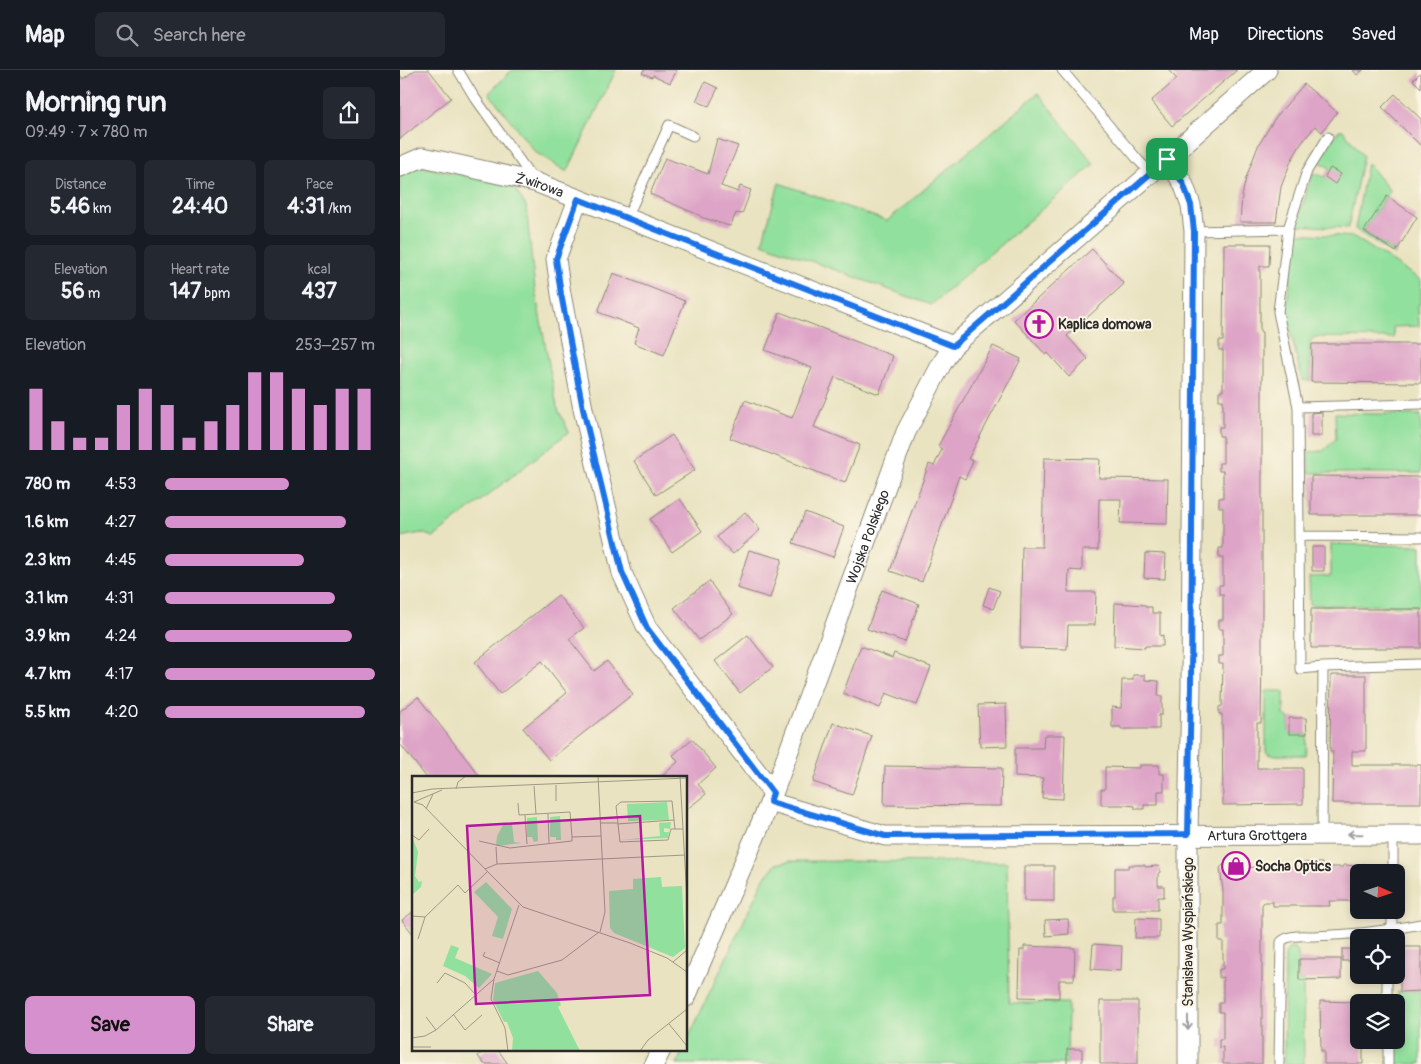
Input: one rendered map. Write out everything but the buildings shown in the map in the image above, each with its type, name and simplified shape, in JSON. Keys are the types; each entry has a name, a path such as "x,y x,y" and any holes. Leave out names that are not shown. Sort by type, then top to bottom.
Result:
{"street":[{"name":"Wojska Polskiego","path":"688,992 772,797 906,432 941,365 953,346 1267,70"},
{"name":"Żwirowa","path":"400,167 424,157 535,182 953,346"},
{"path":"1167,159 1183,183 1191,205 1194,231"},
{"path":"578,199 556,259 583,409 622,572 647,628 772,797"},
{"name":"Stanisława Wyspiańskiego","path":"1188,1064 1188,834 1191,687 1194,231"},
{"name":"Artura Grottgera","path":"772,797 885,836 1421,835"},
{"path":"654,1064 660,1052"}],"lane":[{"path":"458,70 473,95 535,182"},
{"path":"1062,70 1150,172"},
{"path":"627,218 669,125 693,136"},
{"path":"1328,137 1307,171 1288,229 1278,312 1298,407 1300,669 1421,664"},
{"path":"1194,231 1288,229"},
{"path":"1298,407 1421,404"},
{"path":"1299,536 1421,537"},
{"path":"1322,834 1323,668"},
{"path":"1393,835 1393,864"},
{"path":"1400,929 1421,924"},
{"path":"1280,1064 1281,942 1284,938 1293,936 1350,935"},
{"path":"1388,1049 1388,1064"}],"green space":[{"path":"512,70 616,70 567,172 535,152 489,93"},
{"path":"1038,93 1094,164 931,305 762,243 779,183 887,221"},
{"path":"1339,130 1343,130 1363,156 1348,228 1296,225 1313,173 1325,177 1330,168 1318,161"},
{"path":"1367,163 1390,191 1364,231 1394,251 1395,255 1355,229"},
{"path":"416,165 514,187 526,206 535,290 557,407 569,432 434,537 421,533 400,537 400,171"},
{"path":"1296,233 1354,237 1421,280 1421,303 1418,305 1419,326 1393,327 1394,338 1315,337 1310,341 1310,381 1302,380 1286,312"},
{"path":"1335,413 1421,415 1421,473 1309,473 1308,452 1323,451 1336,439"},
{"path":"1331,544 1421,546 1421,606 1310,605 1309,577 1331,576"},
{"path":"1266,691 1284,691 1284,715 1289,718 1289,734 1307,734 1306,755 1271,755 1266,752"},
{"path":"790,861 1007,862 1009,1003 1068,1003 1067,1064 677,1064 682,1052 688,1052 688,1039 764,878 776,864"},
{"path":"1289,948 1295,949 1298,953 1299,980 1303,980 1304,1064 1284,1064 1285,955"},
{"path":"1398,991 1421,991 1421,1064 1397,1064 1397,1049 1405,1049 1405,994 1398,994"}],"place":[{"name":"Kaplica domowa","path":"1039,324"},
{"name":"Socha Optics","path":"1236,866"}],"route":[{"path":"1167,159 1183,183 1191,205 1194,231 1191,687 1188,834 885,836 770,802 773,793 647,628 622,572 583,409 556,259 566,227 578,199 953,346 1167,159"}]}
